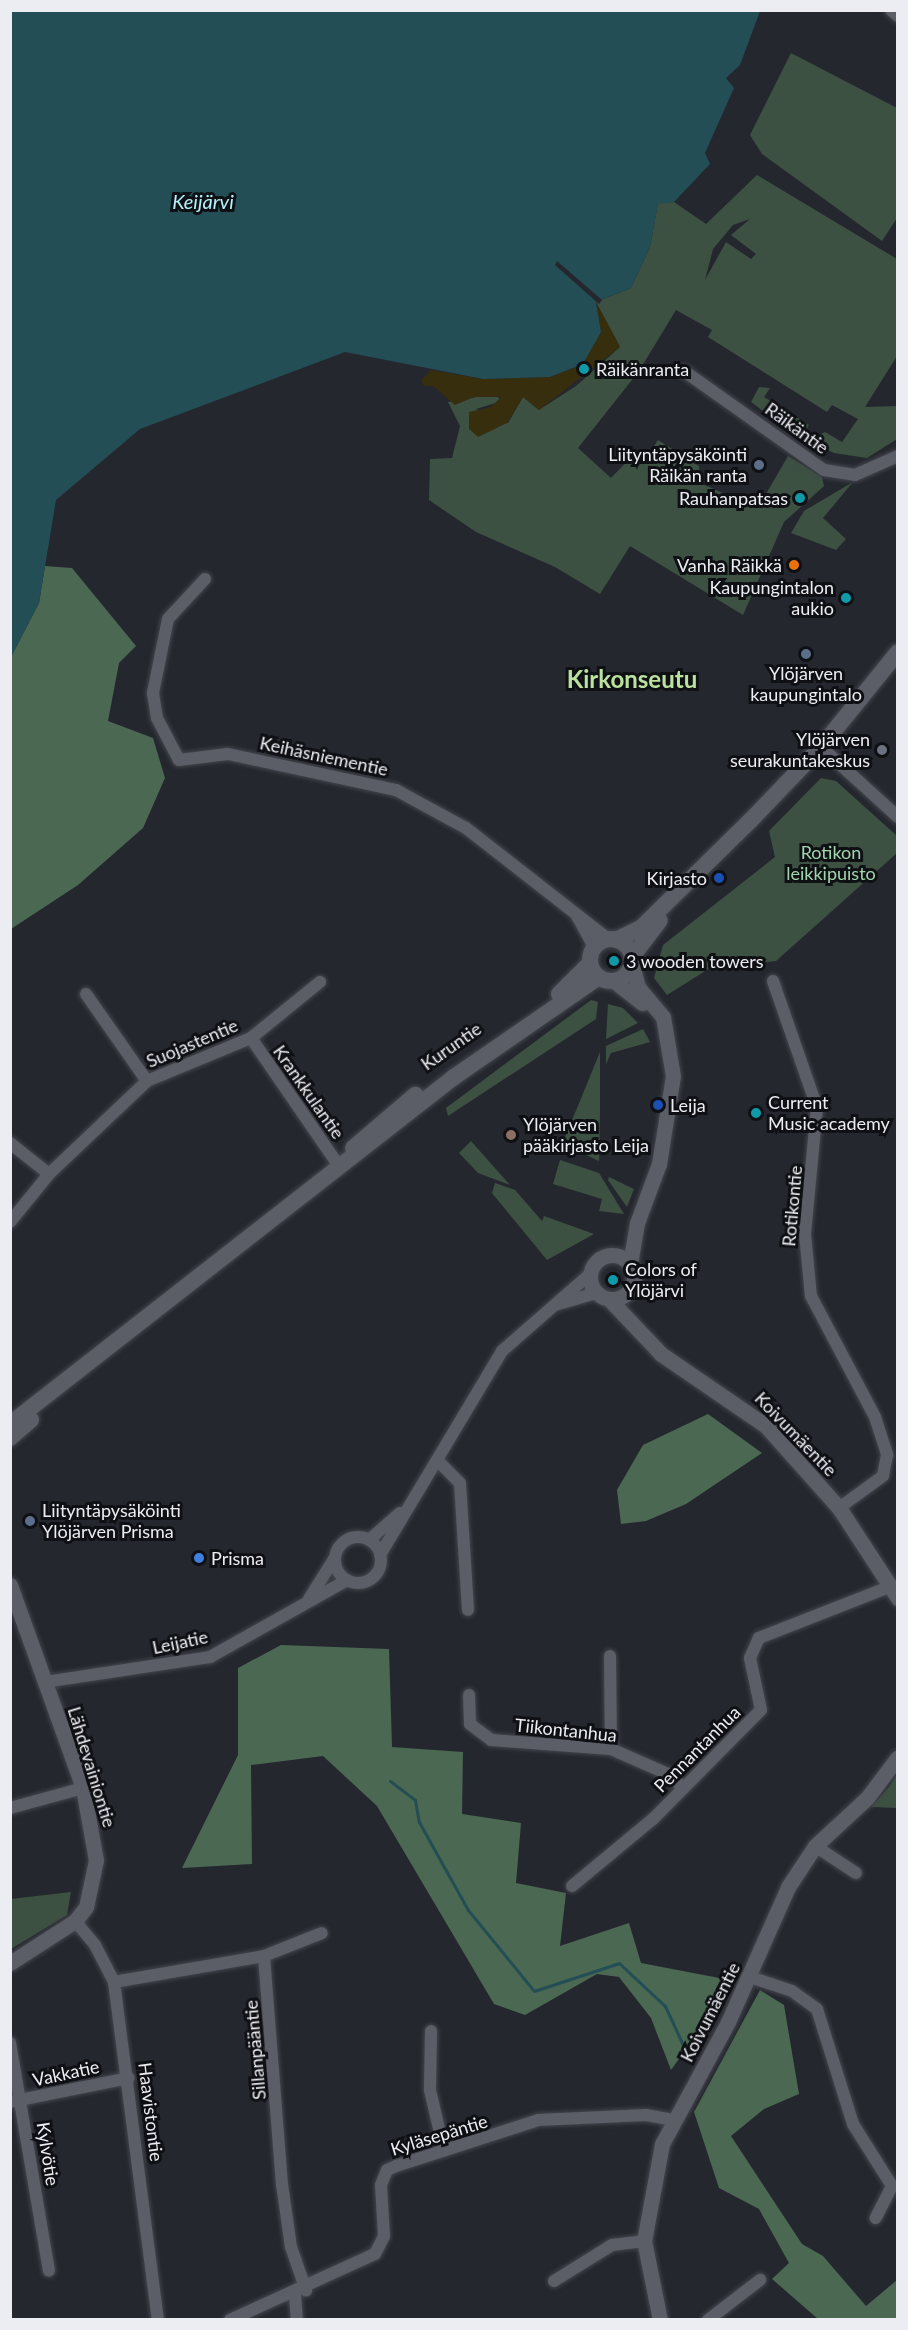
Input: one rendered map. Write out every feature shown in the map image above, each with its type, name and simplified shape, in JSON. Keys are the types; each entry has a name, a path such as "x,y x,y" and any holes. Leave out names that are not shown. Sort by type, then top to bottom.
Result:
{"main road":[{"name":"Kuruntie","path":"10,1424 91,1365 641,928 821,747 897,652"},
{"name":"Kuruntie","path":"604,958 632,961 700,870"},
{"path":"604,958 632,961"},
{"name":"Kuruntie","path":"10,1438 91,1365"}],"street":[{"path":"891,10 897,16"},
{"name":"Räikäntie","path":"684,370 824,470 855,475 897,456"},
{"name":"Keihäsniementie","path":"205,579 168,619 153,693 157,718 179,760 228,754 396,790 466,828 571,908 604,958"},
{"path":"821,747 897,817"},
{"path":"604,958 643,1004 669,1042"},
{"path":"632,961 638,987 663,1017 673,1076 667,1131 637,1223 630,1264 634,1276 627,1293 637,1328"},
{"name":"Rotikontie","path":"773,981 817,1107 805,1234 811,1296 875,1417 887,1455 883,1476 839,1509"},
{"name":"Suojastentie","path":"10,1222 49,1174 147,1081 251,1038 320,982"},
{"path":"86,994 147,1081"},
{"name":"Krankkulantie","path":"251,1038 339,1166"},
{"path":"10,1143 49,1174"},
{"path":"627,1293 603,1296 590,1274 596,1262 614,1256 637,1223"},
{"path":"614,1256 630,1264"},
{"name":"Leijatie","path":"45,1682 210,1657 347,1580 369,1580 380,1555 408,1506 438,1461 502,1351 590,1274"},
{"name":"Koivumäentie","path":"603,1296 687,1373 747,1409 839,1509 896,1593"},
{"name":"Leijatie","path":"554,1305 603,1296"},
{"path":"438,1461 460,1484 468,1610"},
{"name":"Leijatie","path":"309,1600 342,1542 369,1540 408,1506"},
{"path":"369,1540 380,1555"},
{"path":"334,1559 347,1580"},
{"name":"Lähdevainiontie","path":"10,1585 15,1612 45,1682 82,1788 96,1860 86,1907 75,1921 10,1963"},
{"name":"Pennantanhua","path":"572,1886 606,1862 761,1710 750,1658 759,1638 896,1593"},
{"path":"610,1656 611,1749"},
{"name":"Tiikontanhua","path":"469,1695 470,1724 491,1740 611,1749 670,1774 682,1787"},
{"name":"Koivumäentie","path":"660,2319 644,2241 652,2173 675,2120 750,1977 788,1887 815,1846 867,1798 897,1757"},
{"path":"10,1808 82,1788"},
{"path":"815,1846 856,1873"},
{"name":"Haavistontie","path":"75,1921 114,1982 129,2078 158,2319"},
{"path":"114,1982 264,1956 322,1934"},
{"name":"Sillanpääntie","path":"264,1956 282,2184 300,2292 297,2319"},
{"path":"750,1977 792,1991 817,2009 853,2124 892,2186 876,2218"},
{"path":"430,2031 430,2090 444,2150"},
{"name":"Kylvötie","path":"10,2043 16,2101 48,2271"},
{"name":"Vakkatie","path":"16,2101 129,2078"},
{"name":"Kyläsepäntie","path":"230,2319 300,2292 381,2247 381,2185 387,2170 538,2120 646,2115 675,2120"},
{"path":"554,2281 612,2245 644,2241"},
{"path":"708,2319 760,2280"}],"green space":[{"path":"791,53 897,108 897,218 882,241 762,154 750,135"},
{"path":"757,175 897,259 897,356 865,407 897,406 897,439 867,458 834,453 791,432 751,402 759,387 770,388 764,397 809,425 805,432 814,438 825,432 842,442 858,419 832,405 827,412 708,337 712,330 676,310 639,371 578,448 611,478 636,452 650,452 658,440 699,466 700,483 758,508 788,456 822,477 824,486 784,522 743,615 630,546 600,594 555,567 476,532 429,500 430,459 452,458 460,426 448,402 494,394 502,401 476,409 508,423 523,397 539,410 576,386 620,347 596,302 631,288 650,247 658,203 674,202 706,224","holes":["750,219 731,235 756,254 751,259 726,242 705,280 713,249 733,225"]},
{"path":"853,482 823,518 846,539 836,550 791,533 804,511"},
{"path":"45,566 72,568 136,646 119,663 108,721 153,738 165,778 143,828 78,885 11,929 11,657 39,603"},
{"name":"Rotikon leikkipuisto","path":"821,778 836,781 897,836 897,853 776,961 710,968 667,995 654,978 663,945 775,857 769,831"},
{"path":"591,1000 598,1002 596,1019 448,1116 446,1108"},
{"path":"608,1004 623,1008 638,1023 606,1039"},
{"path":"643,1029 650,1042 611,1053 606,1064 606,1046"},
{"path":"600,1052 599,1161 567,1146 559,1152"},
{"path":"471,1141 510,1185 478,1173 459,1153"},
{"path":"560,1160 599,1173 624,1214 599,1211 602,1199 553,1184"},
{"path":"609,1177 634,1189 627,1207 608,1180"},
{"path":"495,1183 515,1190 542,1221 544,1216 594,1234 547,1260 492,1193"},
{"path":"708,1414 762,1453 686,1504 646,1521 621,1524 617,1490 643,1445"},
{"path":"281,1645 389,1649 392,1747 463,1752 462,1814 521,1823 516,1883 566,1893 560,1946 629,1923 641,1963 735,1981 671,2070 651,2018 619,1977 597,1974 525,2015 494,2004 377,1806 323,1756 251,1765 252,1864 182,1868 238,1755 238,1668"},
{"path":"897,1774 897,1808 871,1807 889,1787"},
{"path":"71,1892 67,1915 11,1949 11,1899"},
{"path":"760,1990 784,2005 799,2094 764,2109 731,2136 802,2244 823,2256 866,2306 897,2280 897,2319 818,2319 772,2279 789,2263 759,2209 719,2188 694,2112"}],"sand":[{"name":"Räikänranta","path":"596,302 620,347 539,410 523,397 507,423 478,437 469,429 469,412 491,407 501,397 474,397 455,405 433,386 424,386 421,380 431,370 483,379 550,377 583,364 601,332"}],"water":[{"name":"Keijärvi","path":"11,11 760,11 740,65 726,78 734,88 705,153 710,164 674,202 658,204 650,247 631,288 596,302 601,332 583,364 550,377 483,379 345,352 140,429 56,500 39,603 11,657"}],"pier":[{"path":"557,261 602,300 599,304 555,265"}],"waterway":[{"path":"390,1781 415,1800 419,1822 468,1910 534,1991 619,1963 665,2006 683,2045"}],"place":[{"name":"Räikänranta","path":"584,369"},
{"name":"Liityntäpysäköinti Räikän ranta","path":"759,465"},
{"name":"Rauhanpatsas","path":"800,498"},
{"name":"Vanha Räikkä","path":"794,565"},
{"name":"Kaupungintalon aukio","path":"846,598"},
{"name":"Ylöjärven kaupungintalo","path":"806,654"},
{"name":"Ylöjärven seurakuntakeskus","path":"882,750"},
{"name":"Kirjasto","path":"719,878"},
{"name":"3 wooden towers","path":"614,961"},
{"name":"Leija","path":"658,1105"},
{"name":"Current Music academy","path":"756,1113"},
{"name":"Ylöjärven pääkirjasto Leija","path":"511,1135"},
{"name":"Colors of Ylöjärvi","path":"613,1280"},
{"name":"Liityntäpysäköinti Ylöjärven Prisma","path":"30,1521"},
{"name":"Prisma","path":"199,1558"}],"district":[{"name":"Kirkonseutu","path":"632,679"}]}
